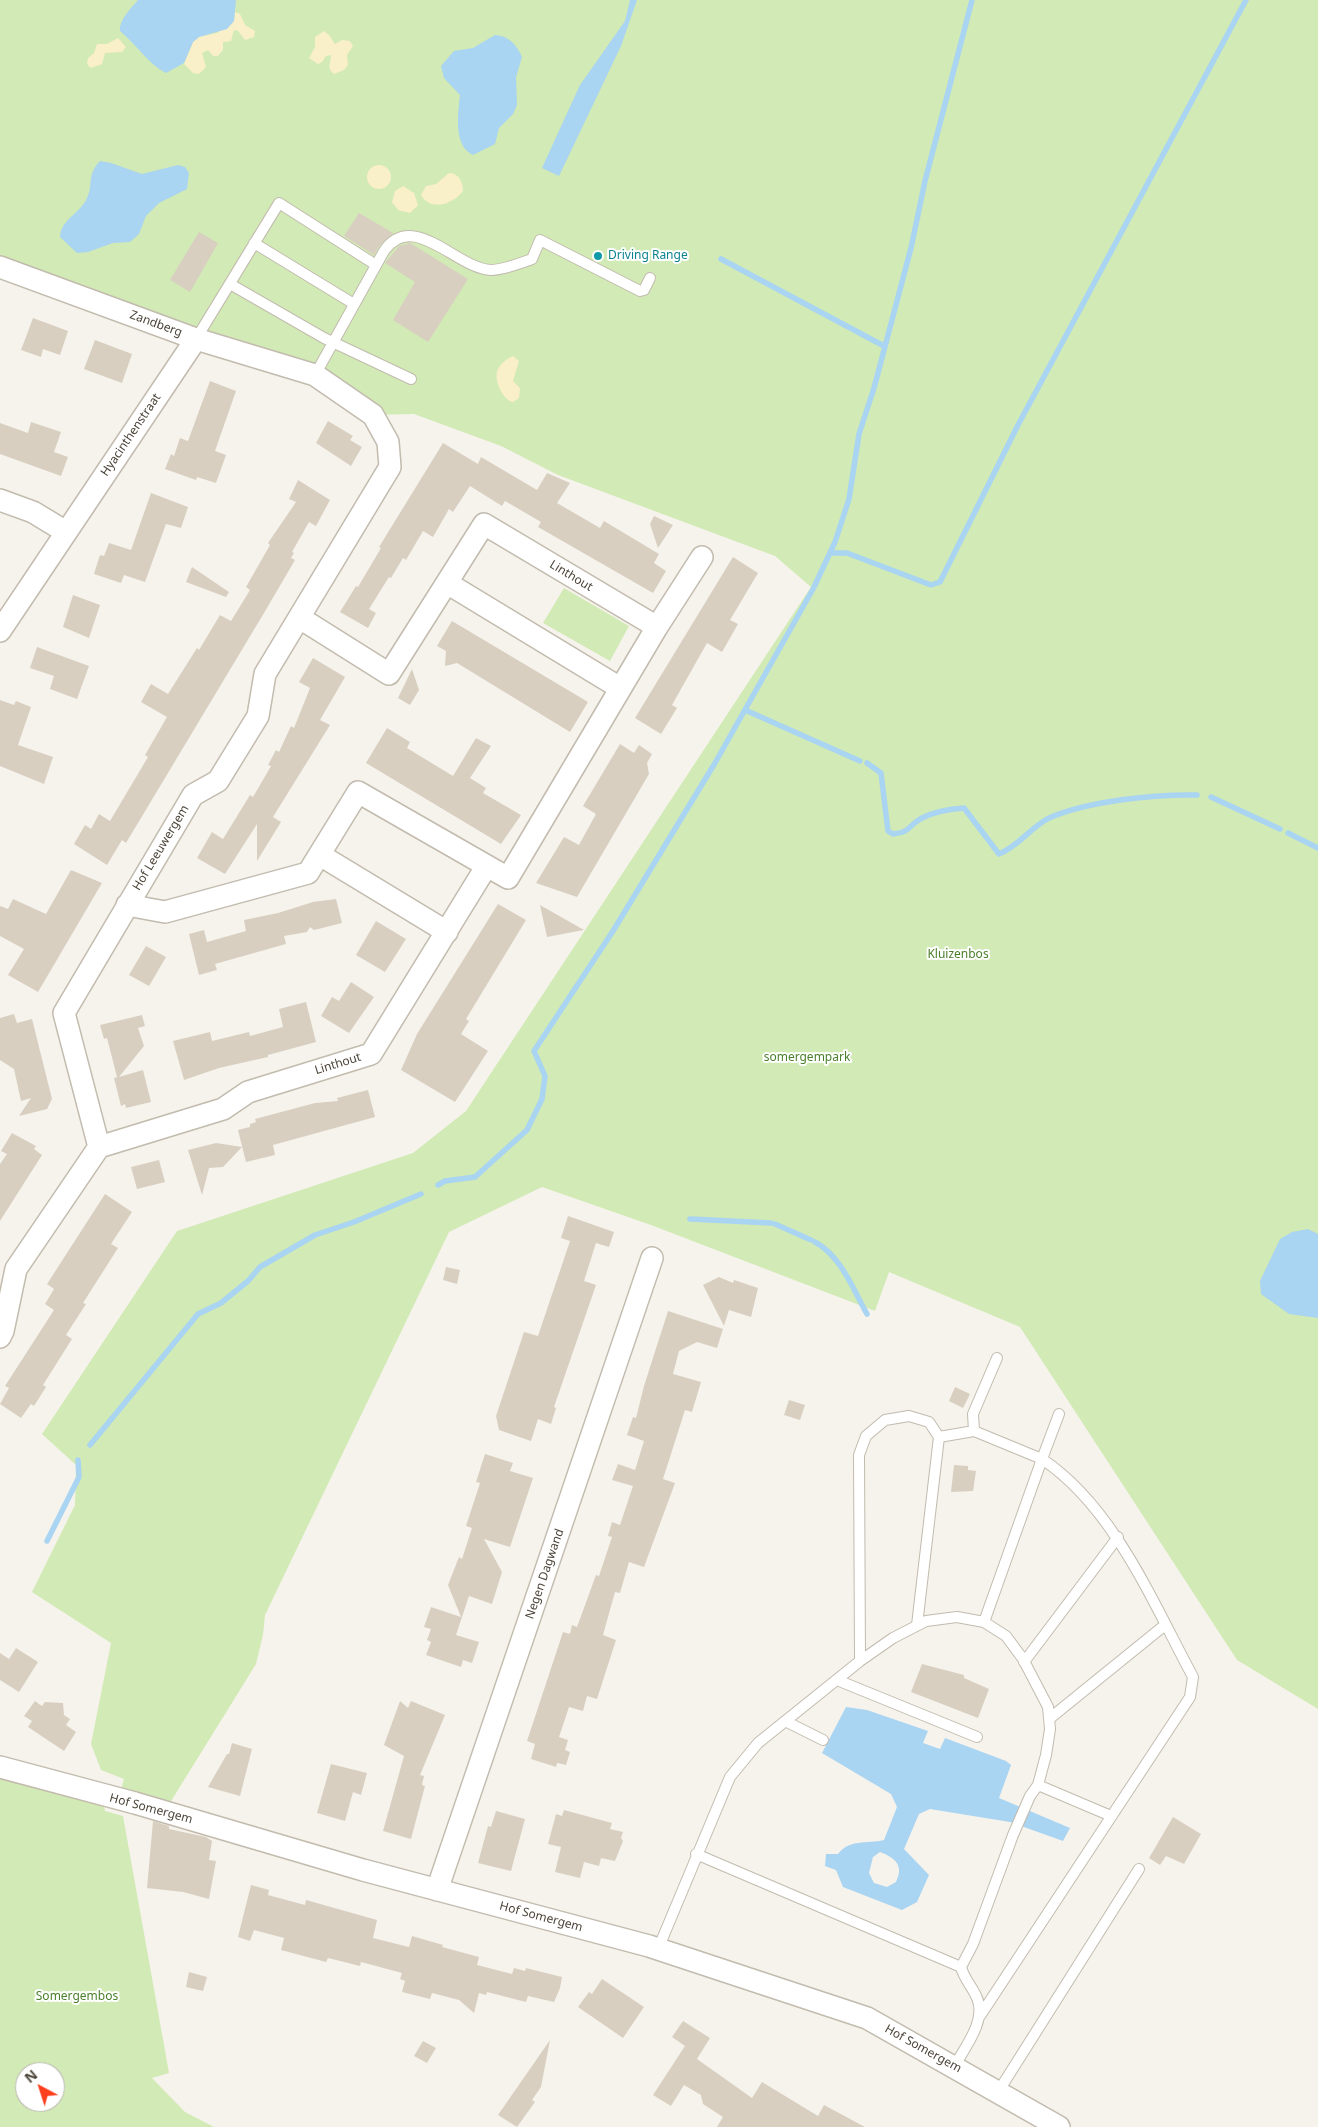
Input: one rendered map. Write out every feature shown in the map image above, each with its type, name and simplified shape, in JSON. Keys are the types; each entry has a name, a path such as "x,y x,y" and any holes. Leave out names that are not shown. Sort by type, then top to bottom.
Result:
{"street":[{"name":"Zandberg","path":"0,267 196,339 315,375"},
{"name":"Hyacinthenstraat","path":"0,631 196,339"},
{"name":"Hof Leeuwergem","path":"99,1147 64,1013 193,795 218,781 258,716 266,674 390,467 388,442 373,415 315,375"},
{"path":"0,500 33,512 66,532"},
{"name":"Linthout","path":"300,618 389,674 484,524 657,627"},
{"path":"127,904 165,912 308,873 358,792 508,878 620,688 702,557"},
{"path":"447,583 620,688"},
{"path":"320,855 446,932"},
{"name":"Linthout","path":"99,1147 223,1109 248,1092 371,1054 486,867"},
{"path":"0,1337 3,1332 16,1269 99,1147"},
{"name":"Negen Dagwand","path":"437,1890 652,1258"},
{"name":"Hof Somergem","path":"0,1767 134,1803 437,1890 658,1949 867,2018 1058,2127"}],"lane":[{"path":"196,339 279,203 376,264"},
{"path":"315,375 389,243 408,237 414,236 428,240 463,259 490,270 532,258 540,240 640,291 644,290 650,278"},
{"path":"254,243 354,304"},
{"path":"230,284 333,342 411,379"},
{"path":"974,1431 973,1414 997,1358"},
{"path":"984,1622 1059,1414"},
{"path":"860,1661 859,1455 866,1436 885,1420 909,1416 929,1422 939,1437 917,1625"},
{"path":"939,1437 974,1431 1042,1459 1061,1471 1118,1537 1193,1677 1190,1697 980,2016 954,2067"},
{"path":"1024,1662 1118,1537"},
{"path":"658,1949 696,1854 730,1777 758,1743 860,1661 893,1638 926,1621 957,1617 984,1622 1006,1636 1024,1662 1048,1707 1050,1729 1046,1755 1038,1785 1030,1796 1013,1835 972,1944 960,1967"},
{"path":"1049,1719 1165,1625"},
{"path":"837,1680 977,1737"},
{"path":"785,1721 824,1740"},
{"path":"1038,1785 1111,1816"},
{"path":"696,1854 960,1967 965,1981 978,1999 980,2016"},
{"path":"998,2092 1138,1869"}],"green space":[{"path":"0,0 1318,0 1318,1709 1237,1660 1020,1327 889,1272 875,1311 651,1225 542,1187 449,1232 265,1615 263,1635 256,1664 168,1806 120,1793 124,1779 101,1770 91,1744 111,1643 32,1592 75,1505 76,1465 42,1434 177,1231 413,1153 466,1111 811,587 775,556 558,475 501,446 414,414 373,415 315,375 0,267"},
{"path":"564,588 629,626 610,661 543,623"},
{"name":"Somergembos","path":"0,1764 101,1793 105,1811 123,1816 169,2073 152,2078 185,2112 214,2127 0,2127"}],"sand":[{"path":"235,12 240,14 245,25 255,31 254,37 245,40 238,31 234,30 231,41 223,42 223,50 218,56 213,56 208,50 202,53 206,67 199,74 193,73 184,64 193,42 199,37 217,33 234,21"},
{"path":"324,31 335,44 342,40 350,41 353,46 347,55 348,65 344,70 334,74 330,67 331,55 326,56 318,64 309,58 315,47 315,37"},
{"path":"118,38 126,47 122,52 105,53 102,64 91,68 87,64 88,58 94,53 97,44 107,44"},
{"path":"379,165 387,169 391,177 387,185 379,189 371,185 367,177 371,169"},
{"path":"449,173 455,174 462,184 463,191 459,196 454,200 436,205 425,200 421,195 426,186 436,184"},
{"path":"403,186 414,193 418,205 410,213 398,210 392,202 395,191"},
{"path":"513,356 519,361 513,381 520,388 519,398 513,402 502,393 497,373 499,367"}],"water":[{"path":"138,0 236,0 234,21 227,29 199,37 193,42 184,63 166,73 153,64 120,31 123,18"},
{"path":"630,0 637,0 621,46 559,176 542,168 580,85 625,21"},
{"path":"495,35 504,37 512,42 522,57 516,77 517,105 513,114 499,128 495,144 473,155 462,144 458,128 460,95 444,78 441,66 454,51 473,48"},
{"path":"100,161 142,174 178,165 185,167 189,173 187,189 159,203 146,216 139,234 130,242 113,243 88,252 77,253 60,237 61,231 67,221 84,204 89,193 93,171"},
{"path":"1308,1229 1318,1234 1318,1318 1289,1314 1261,1294 1260,1281 1280,1239 1292,1232"},
{"path":"846,1707 867,1710 928,1731 923,1743 940,1749 945,1738 1006,1761 1011,1765 999,1798 1070,1828 1063,1841 1010,1822 930,1809 919,1814 904,1849 929,1875 917,1902 902,1910 843,1887 836,1870 825,1866 826,1854 838,1854 842,1849 853,1844 884,1840 897,1807 891,1794 822,1753","holes":["880,1852 894,1860 899,1867 896,1882 887,1887 874,1883 869,1873 873,1857"]}],"building":[{"path":"359,213 393,233 379,246 374,255 344,236"},
{"path":"199,232 218,243 190,292 170,280"},
{"path":"410,243 468,279 428,342 393,320 415,282 385,263 399,246"},
{"path":"33,318 68,331 60,355 43,349 41,357 21,350"},
{"path":"95,340 132,354 122,383 84,369"},
{"path":"210,381 236,391 215,451 226,455 216,483 197,477 196,480 165,469 171,454 174,456 180,438 188,441"},
{"path":"328,421 353,436 350,440 362,447 351,466 316,443"},
{"path":"31,422 61,432 54,452 68,457 61,476 0,454 0,423 28,433"},
{"path":"443,443 478,464 481,457 537,490 547,473 570,483 557,503 600,528 604,521 659,554 654,563 666,571 653,593 538,527 541,522 505,501 502,506 470,486 453,512 449,509 433,537 423,531 406,560 403,558 391,578 389,577 369,609 376,613 368,628 340,612 356,586 358,587 381,548 379,547"},
{"path":"298,480 330,500 316,526 309,522 292,552 294,553 291,558 295,560 264,613 126,843 122,840 107,865 74,844 85,825 91,829 99,814 110,821 148,757 145,755 167,717 141,702 151,684 168,694 197,648 199,650 220,615 231,621 250,590 246,587 270,545 268,543 296,502 289,499"},
{"path":"151,493 188,507 181,528 166,524 145,582 124,575 121,583 94,574 100,555 104,556 109,543 131,550"},
{"path":"654,516 673,525 658,548 650,524"},
{"path":"733,557 758,573 730,620 738,624 722,652 707,643 672,705 677,708 661,734 635,718"},
{"path":"192,567 229,592 226,597 186,582"},
{"path":"73,595 100,605 89,638 63,627"},
{"path":"452,621 588,702 570,732 457,663 445,666 446,651 437,646"},
{"path":"37,647 89,666 77,699 50,689 54,676 30,668"},
{"path":"313,658 345,677 320,720 330,725 273,817 281,822 257,861 257,824 225,874 197,858 212,832 223,839 250,795 253,797 271,766 268,765 276,750 279,752 291,726 294,728 310,688 299,682"},
{"path":"412,669 419,690 410,705 398,698"},
{"path":"0,700 14,705 16,701 31,707 18,745 53,757 44,784 0,766"},
{"path":"387,728 410,742 407,748 453,776 476,738 491,746 470,778 486,788 483,793 521,815 501,844 366,763"},
{"path":"620,744 634,753 639,745 652,754 647,763 649,774 577,897 536,883 564,837 579,845 596,814 583,806"},
{"path":"71,870 102,883 38,992 8,975 24,949 0,936 0,906 8,909 13,899 46,914"},
{"path":"336,899 342,923 314,930 310,927 307,932 284,936 286,944 215,964 217,970 199,975 189,934 204,930 207,942 246,931 244,920 278,913 313,902"},
{"path":"498,904 526,920 466,1019 469,1021 461,1034 488,1051 455,1102 401,1070 417,1034"},
{"path":"540,905 584,930 547,937"},
{"path":"376,921 406,939 385,972 356,955"},
{"path":"146,946 166,957 149,986 129,975"},
{"path":"351,982 374,997 349,1033 321,1016 332,997 339,1001"},
{"path":"306,1002 316,1042 268,1055 268,1057 219,1068 184,1080 173,1041 210,1032 212,1041 249,1032 250,1036 283,1027 279,1009"},
{"path":"14,1014 17,1023 32,1019 52,1099 47,1109 19,1116 31,1098 21,1101 14,1069 0,1060 0,1018"},
{"path":"142,1015 145,1026 138,1028 144,1046 119,1077 143,1070 151,1102 126,1108 125,1104 121,1106 114,1078 117,1077 107,1038 104,1039 100,1025"},
{"path":"368,1090 375,1117 273,1145 275,1155 246,1162 238,1130 250,1127 250,1124 256,1122 255,1119 315,1103 338,1101 337,1098"},
{"path":"12,1133 36,1146 34,1149 42,1155 0,1221 0,1164 7,1154 1,1151"},
{"path":"216,1143 242,1147 223,1167 209,1168 202,1195 188,1150"},
{"path":"159,1160 165,1182 137,1189 131,1167"},
{"path":"105,1194 132,1212 111,1244 118,1248 83,1303 86,1304 66,1335 72,1339 43,1385 46,1387 34,1406 31,1404 21,1418 0,1404 9,1388 5,1386 54,1310 45,1304 54,1289 47,1284"},
{"path":"568,1216 614,1232 609,1247 596,1243 584,1281 596,1285 554,1407 556,1408 551,1424 538,1419 531,1441 499,1430 496,1416 524,1332 538,1336 570,1241 561,1238"},
{"path":"446,1267 460,1270 457,1284 443,1280"},
{"path":"719,1277 733,1283 734,1280 758,1288 751,1317 729,1310 724,1326 703,1285"},
{"path":"668,1311 723,1329 717,1348 697,1342 679,1351 673,1374 701,1382 692,1412 685,1410 663,1479 675,1483 644,1567 629,1562 620,1593 615,1592 603,1635 616,1640 597,1699 587,1696 583,1711 569,1707 559,1737 568,1740 565,1750 570,1752 566,1765 557,1763 556,1767 531,1759 535,1744 527,1741 563,1632 570,1634 572,1625 577,1627 596,1575 599,1576 612,1537 608,1536 612,1522 620,1525 633,1486 612,1480 618,1464 635,1470 644,1441 627,1435 633,1417 636,1418 644,1386"},
{"path":"955,1387 970,1394 963,1408 949,1401"},
{"path":"789,1400 805,1405 800,1420 784,1415"},
{"path":"485,1454 513,1463 510,1471 533,1478 510,1547 484,1539 502,1572 492,1604 469,1596 456,1635 479,1642 472,1663 463,1660 461,1667 426,1655 431,1642 427,1640 431,1629 424,1627 431,1607 461,1617 448,1585 459,1557 462,1559 472,1528 466,1526 480,1483 476,1482"},
{"path":"954,1465 968,1466 968,1470 976,1471 973,1491 951,1492"},
{"path":"16,1648 38,1662 19,1692 0,1680 0,1653 9,1659"},
{"path":"922,1664 964,1675 964,1678 989,1689 978,1718 911,1692"},
{"path":"35,1701 42,1706 45,1702 63,1703 64,1715 70,1719 66,1725 76,1732 64,1751 28,1727 32,1721 24,1716"},
{"path":"400,1701 408,1708 411,1701 445,1715 420,1775 424,1776 422,1785 425,1786 411,1839 383,1831 404,1756 384,1745"},
{"path":"232,1743 252,1749 240,1796 208,1787 227,1754 229,1754"},
{"path":"331,1764 367,1773 361,1795 353,1792 345,1821 317,1813"},
{"path":"564,1810 612,1823 610,1829 623,1832 621,1838 623,1841 615,1861 601,1858 599,1866 584,1862 580,1878 555,1872 561,1847 548,1844 556,1814 562,1816"},
{"path":"496,1811 525,1819 511,1871 478,1863 488,1826 491,1827"},
{"path":"1173,1817 1201,1834 1184,1864 1166,1856 1160,1865 1149,1858"},
{"path":"153,1821 169,1826 169,1829 206,1837 212,1841 209,1860 216,1861 209,1899 183,1892 147,1888"},
{"path":"251,1885 269,1890 268,1895 305,1905 306,1900 377,1920 373,1938 409,1947 412,1936 443,1945 442,1947 479,1957 477,1965 512,1974 514,1968 525,1971 526,1968 562,1977 560,1988 554,2002 528,1996 526,2002 487,1992 486,1995 479,1993 474,2013 459,2000 432,1993 430,1999 402,1992 405,1981 400,1979 402,1973 361,1962 360,1966 328,1958 326,1962 281,1950 284,1938 254,1930 250,1941 238,1937"},
{"path":"189,1972 207,1977 203,1991 186,1987"},
{"path":"602,1979 644,2007 623,2038 578,2007 589,1992 592,1994"},
{"path":"683,2021 710,2038 697,2059 752,2098 762,2082 818,2116 824,2105 865,2127 717,2127 723,2117 703,2104 701,2095 684,2085 671,2106 653,2095 685,2046 672,2037"},
{"path":"550,2040 541,2087 532,2100 535,2102 517,2127 498,2115"},
{"path":"423,2041 436,2048 427,2063 414,2056"}],"waterway":[{"path":"814,587 835,542 849,499 859,434 874,388 911,248 925,181 972,0"},
{"path":"830,553 847,553 931,585 940,582 1018,425 1246,0"},
{"path":"721,259 884,346"},
{"path":"438,1185 445,1181 475,1177 527,1130 542,1099 545,1076 534,1051 613,931 715,763 813,589"},
{"path":"745,710 860,761"},
{"path":"867,763 881,773 888,831 893,834 904,832 927,816 943,811 964,808 999,854 1013,846 1036,826 1049,818 1065,812 1102,803 1142,797 1197,795"},
{"path":"1211,797 1280,829"},
{"path":"1288,833 1318,848"},
{"path":"90,1445 198,1314 221,1303 248,1281 260,1267 315,1235 354,1222 421,1194"},
{"path":"690,1219 771,1223"},
{"path":"775,1224 811,1240"},
{"path":"815,1242 824,1248 839,1264 867,1314"},
{"path":"47,1541 79,1477 78,1460"}],"place":[{"name":"Driving Range","path":"598,256"}],"park label":[{"name":"Kluizenbos","path":"958,955"},
{"name":"somergempark","path":"807,1058"}]}
